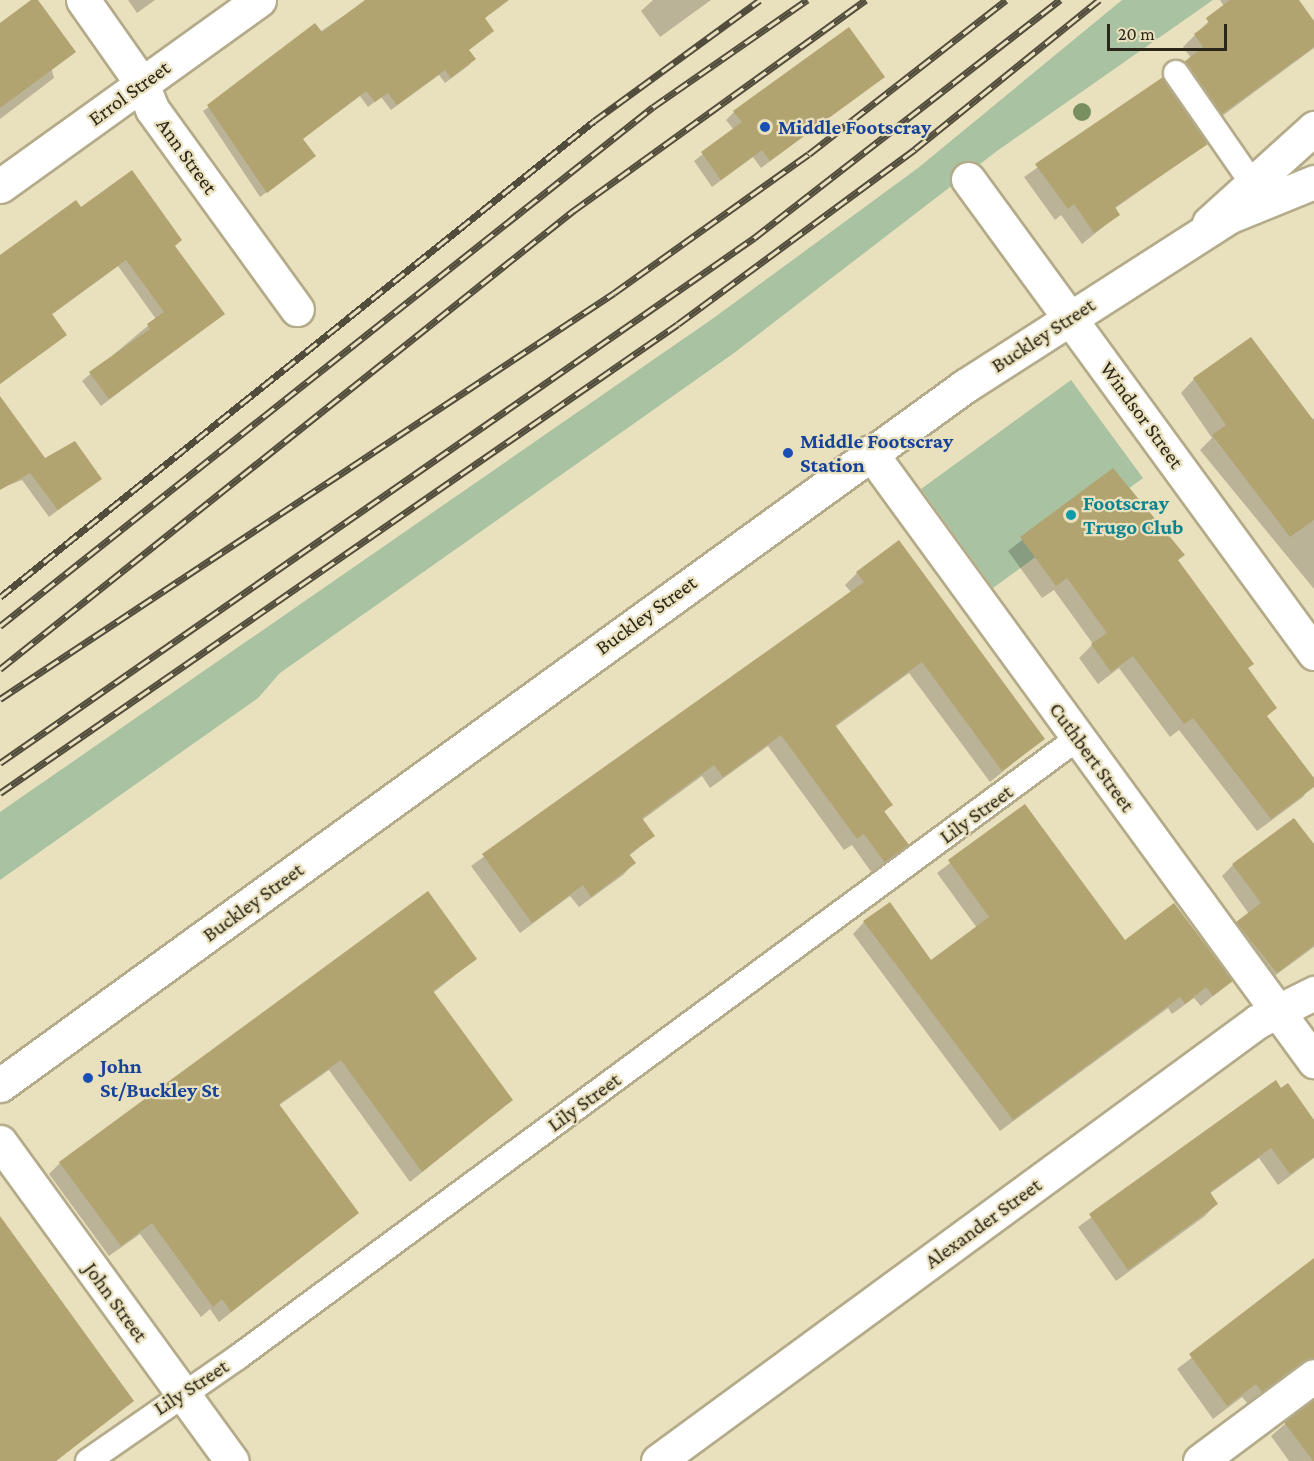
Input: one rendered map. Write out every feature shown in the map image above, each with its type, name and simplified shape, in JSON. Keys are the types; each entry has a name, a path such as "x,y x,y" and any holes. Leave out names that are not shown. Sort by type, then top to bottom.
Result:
{"street":[{"name":"Ann Street","path":"83,0 142,84 153,110 297,309"},
{"name":"Errol Street","path":"0,186 259,0"},
{"path":"1258,192 1314,128"},
{"name":"Windsor Street","path":"968,179 1071,317 1314,653"},
{"name":"Buckley Street","path":"0,1085 870,452 1071,317 1185,244 1258,192 1314,182"},
{"name":"Cuthbert Street","path":"870,452 1314,1061"},
{"name":"Alexander Street","path":"658,1461 1279,1011 1314,993"},
{"name":"John Street","path":"0,1142 232,1461"},
{"path":"1200,1461 1314,1376"}],"lane":[{"path":"1176,74 1258,192"},
{"name":"Lily Street","path":"87,1461 182,1392 238,1357 1078,738"}],"green space":[{"path":"1122,0 1213,0 997,151 734,353 280,673 258,698 0,880 0,812 715,317 918,168"},
{"path":"1071,380 1143,478 993,588 921,489"}],"building":[{"path":"31,0 38,0 76,52 0,108 0,23"},
{"path":"365,0 509,0 485,18 494,31 469,50 476,59 451,78 445,70 397,105 388,93 375,102 366,91 303,139 316,156 267,193 207,105 315,23 322,32"},
{"path":"1230,0 1299,0 1314,21 1314,47 1222,114 1184,62 1203,47 1194,34 1209,23 1206,18"},
{"path":"849,27 885,77 770,161 762,150 721,180 701,152 742,122 733,111"},
{"path":"1163,77 1208,144 1115,207 1120,215 1094,233 1074,204 1068,209 1035,164"},
{"path":"132,170 182,240 175,246 225,314 109,399 89,372 150,329 147,324 164,312 126,260 52,314 67,335 0,384 0,255 76,200 81,207"},
{"path":"1251,337 1314,421 1314,520 1290,537 1212,435 1226,425 1193,378"},
{"path":"0,396 45,458 75,441 102,479 58,510 30,473 0,490"},
{"path":"1113,468 1185,555 1178,560 1254,664 1248,668 1277,708 1267,716 1314,778 1314,787 1271,819 1193,718 1184,724 1133,656 1111,672 1091,644 1107,633 1067,578 1056,586 1020,537"},
{"path":"899,540 1045,739 1002,771 922,662 835,725 893,805 884,811 909,845 885,863 864,834 857,839 781,735 723,777 714,765 642,818 655,836 629,854 636,863 591,897 583,885 532,923 482,854 864,582 856,572"},
{"path":"1025,804 1125,940 1174,903 1233,981 1213,996 1206,987 1185,1004 1180,997 1013,1120 863,921 890,902 931,960 989,917 948,860"},
{"path":"1294,818 1314,844 1314,945 1277,973 1236,922 1261,903 1232,864"},
{"path":"428,891 477,959 433,991 513,1100 422,1172 341,1060 279,1104 359,1213 231,1312 222,1299 213,1307 152,1223 121,1246 59,1162"},
{"path":"1276,1080 1281,1088 1288,1083 1314,1120 1314,1157 1290,1174 1271,1148 1210,1192 1218,1204 1128,1270 1089,1214"},
{"path":"0,1216 134,1401 56,1461 0,1461"},
{"path":"1314,1258 1314,1358 1262,1392 1256,1384 1227,1406 1189,1354"},
{"path":"1314,1399 1314,1461 1313,1461 1284,1422"}],"railway":[{"path":"0,597 594,121 760,0"},
{"path":"0,626 653,107 807,0"},
{"path":"0,669 573,211 866,0"},
{"path":"0,699 614,293 809,154 1006,0"},
{"path":"0,763 754,238 1060,0"},
{"path":"0,793 678,324 915,149 1099,0"}],"place":[{"name":"Middle Footscray","path":"765,127"},
{"name":"Middle Footscray Station","path":"788,453"},
{"name":"Footscray Trugo Club","path":"1071,515"},
{"name":"John St/Buckley St","path":"88,1078"}]}
